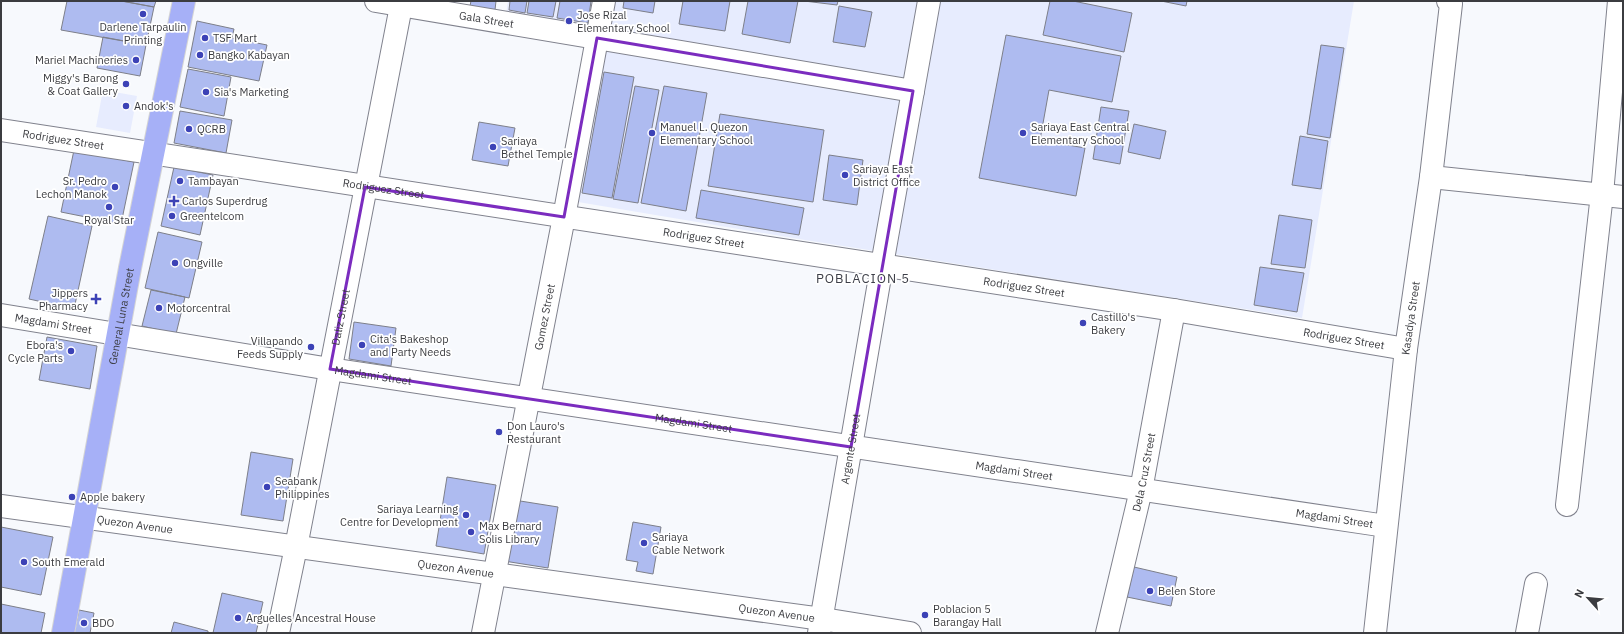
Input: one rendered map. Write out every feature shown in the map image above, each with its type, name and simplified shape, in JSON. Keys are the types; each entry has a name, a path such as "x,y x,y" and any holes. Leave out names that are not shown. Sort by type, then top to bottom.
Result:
{"main road":[{"name":"General Luna Street","path":"63,633 153,153 184,1"}],"street":[{"name":"Gala Street","path":"376,1 401,3 597,38 913,91"},
{"name":"Gomez Street","path":"483,633 564,217 604,1"},
{"name":"Argente Street","path":"820,626 929,1"},
{"path":"1567,504 1613,195 1619,1"},
{"name":"Kasadya Street","path":"1375,633 1406,349 1431,177 1450,2"},
{"name":"Daliz Street","path":"278,633 401,3"},
{"name":"Rodriguez Street","path":"1,130 1174,310 1406,349"},
{"path":"1431,177 1613,195"},
{"name":"Dela Cruz Street","path":"1107,633 1141,490 1174,310"},
{"name":"Magdami Street","path":"1,315 119,333 330,369 1386,526"},
{"name":"Quezon Avenue","path":"1,506 84,519 495,574 820,626 910,633"},
{"path":"1527,633 1536,584"}],"highlighted area":[{"path":"597,38 913,91 851,447 330,369 365,187 564,217"}],"shaded area":[{"name":"Jose Rizal Elementary School","path":"508,1 594,1 590,27 506,14"},
{"name":"Sariaya East Central Elementary School","path":"615,1 1354,1 1302,318 805,240 578,202"},
{"path":"103,90 137,96 130,133 96,127"}],"building":[{"path":"67,1 121,1 154,7 146,45 61,30"},
{"path":"122,1 156,1 154,7"},
{"path":"471,1 496,1 495,10 470,6"},
{"path":"510,1 527,1 525,13 509,10"},
{"path":"529,1 556,1 553,17 527,13"},
{"path":"560,1 591,1 588,23 557,18"},
{"path":"624,1 655,1 653,13 623,8"},
{"path":"683,1 730,1 725,31 679,24"},
{"path":"748,1 798,1 790,43 742,34"},
{"path":"804,1 838,1 837,5"},
{"path":"1050,1 1073,1 1132,13 1124,52 1043,35"},
{"path":"1161,1 1187,1 1186,6"},
{"path":"839,6 872,12 865,47 833,42"},
{"path":"197,21 234,29 232,38 267,45 259,81 188,67"},
{"path":"1006,35 1121,56 1112,102 1049,90 1040,140 1085,148 1076,196 979,178"},
{"path":"103,37 146,45 140,76 97,68"},
{"path":"1321,45 1344,48 1330,138 1307,134"},
{"name":"Sia's Marketing","path":"188,69 231,77 224,116 180,107"},
{"path":"604,72 634,77 612,198 582,193"},
{"path":"635,86 659,90 638,203 613,199"},
{"path":"664,86 707,93 686,211 641,203"},
{"path":"1101,107 1129,111 1120,164 1093,159"},
{"path":"180,111 232,120 226,153 174,143"},
{"path":"720,114 824,130 813,202 708,186"},
{"path":"479,122 515,128 508,166 472,160"},
{"path":"1134,124 1166,131 1160,159 1128,152"},
{"path":"1300,136 1328,141 1321,189 1292,185"},
{"path":"74,150 134,162 121,224 61,212"},
{"path":"829,155 863,160 857,205 823,200"},
{"path":"174,167 213,175 200,235 161,226"},
{"path":"701,190 804,208 799,235 696,218"},
{"path":"1279,215 1312,220 1305,268 1271,264"},
{"path":"48,216 92,226 74,309 29,299"},
{"path":"158,232 202,242 189,298 145,288"},
{"path":"1260,267 1304,273 1297,312 1254,305"},
{"path":"151,290 185,297 176,334 142,326"},
{"path":"354,322 396,328 391,366 349,359"},
{"path":"47,337 97,346 90,389 39,380"},
{"name":"Seabank Philippines","path":"251,452 293,459 283,521 241,515"},
{"name":"Sariaya Learning Centre for Development","path":"447,477 496,485 484,554 436,546"},
{"path":"514,500 558,507 548,568 504,561"},
{"name":"Sariaya Cable Network","path":"633,522 661,527 653,574 636,571 638,562 626,560"},
{"name":"South Emerald","path":"1,527 53,537 41,595 1,587"},
{"path":"1134,567 1177,577 1171,606 1127,597"},
{"name":"Arguelles Ancestral House","path":"222,593 263,602 256,633 213,633"},
{"path":"1,604 45,613 41,633 1,633"},
{"name":"BDO","path":"79,610 94,613 90,633 74,633"},
{"path":"174,622 208,631 208,633 171,633"}],"place":[{"name":"Darlene Tarpaulin Printing","path":"143,14"},
{"name":"Jose Rizal Elementary School","path":"569,21"},
{"name":"TSF Mart","path":"205,38"},
{"name":"Bangko Kabayan","path":"200,55"},
{"name":"Mariel Machineries","path":"136,60"},
{"name":"Miggy's Barong & Coat Gallery","path":"126,84"},
{"name":"Sia's Marketing","path":"206,92"},
{"name":"Andok's","path":"126,106"},
{"name":"QCRB","path":"189,129"},
{"name":"Manuel L. Quezon Elementary School","path":"652,133"},
{"name":"Sariaya East Central Elementary School","path":"1023,133"},
{"name":"Sariaya Bethel Temple","path":"493,147"},
{"name":"Sariaya East District Office","path":"845,175"},
{"name":"Tambayan","path":"180,181"},
{"name":"Sr. Pedro Lechon Manok","path":"115,187"},
{"name":"Carlos Superdrug","path":"174,201"},
{"name":"Royal Star","path":"109,207"},
{"name":"Greentelcom","path":"172,216"},
{"name":"Ongville","path":"175,263"},
{"name":"Jippers Pharmacy","path":"96,299"},
{"name":"Motorcentral","path":"159,308"},
{"name":"Castillo's Bakery","path":"1083,323"},
{"name":"Cita's Bakeshop and Party Needs","path":"362,345"},
{"name":"Villapando Feeds Supply","path":"311,347"},
{"name":"Ebora's Cycle Parts","path":"71,351"},
{"name":"Don Lauro's Restaurant","path":"499,432"},
{"name":"Seabank Philippines","path":"267,487"},
{"name":"Apple bakery","path":"72,497"},
{"name":"Sariaya Learning Centre for Development","path":"466,515"},
{"name":"Max Bernard Solis Library","path":"471,532"},
{"name":"Sariaya Cable Network","path":"644,543"},
{"name":"South Emerald","path":"24,562"},
{"name":"Belen Store","path":"1150,591"},
{"name":"Poblacion 5 Barangay Hall","path":"925,615"},
{"name":"Arguelles Ancestral House","path":"238,618"},
{"name":"BDO","path":"84,623"}],"district":[{"name":"POBLACION 5","path":"863,278"}]}
